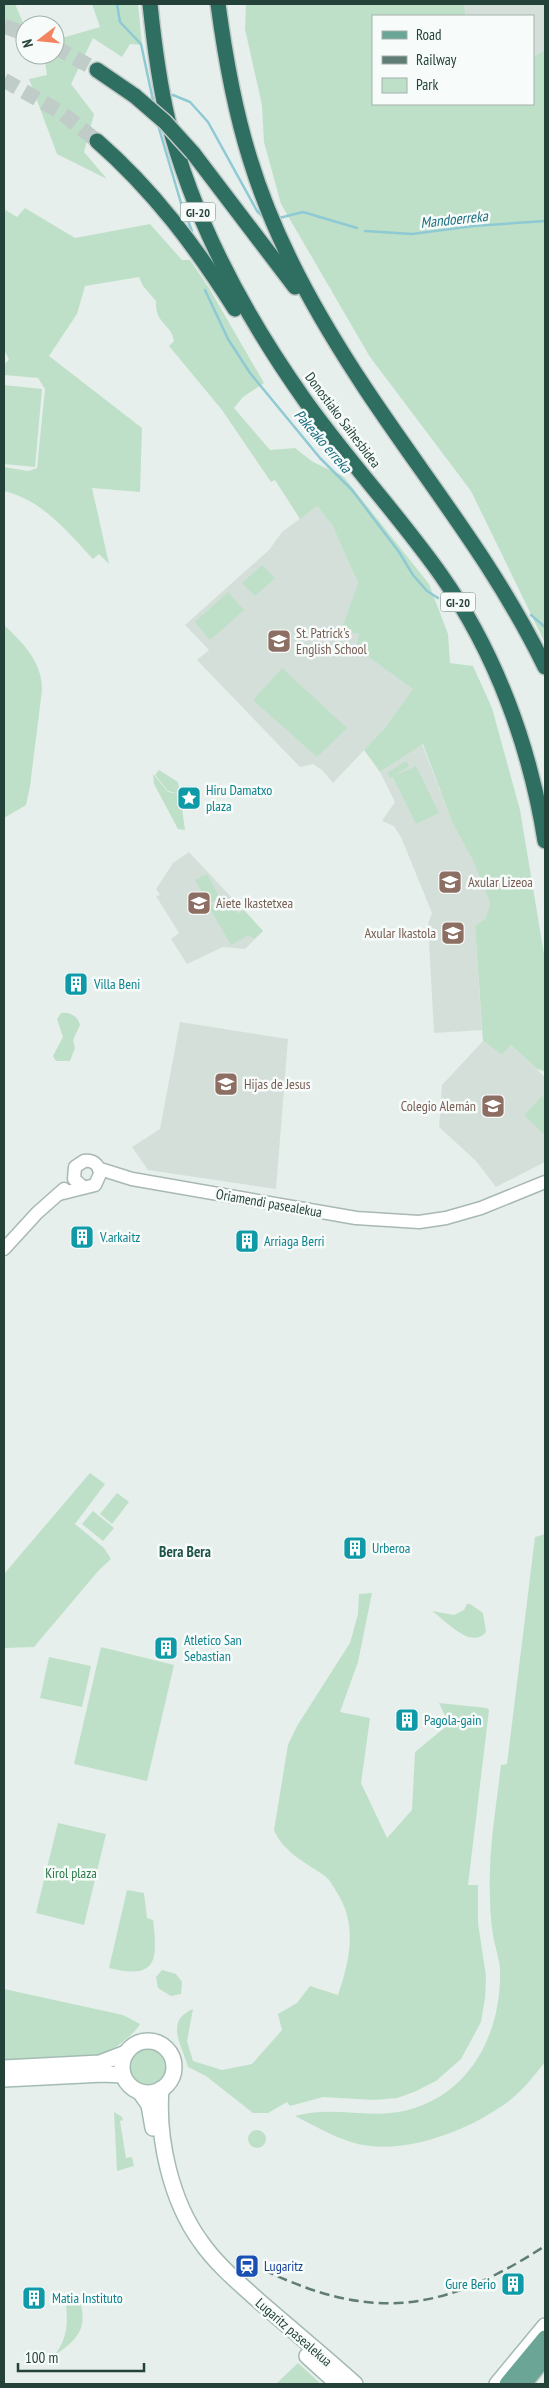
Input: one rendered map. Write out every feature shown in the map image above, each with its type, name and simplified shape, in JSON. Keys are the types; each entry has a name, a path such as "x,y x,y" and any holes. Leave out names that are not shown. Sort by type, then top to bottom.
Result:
{"highway":[{"name":"Donostiako Saihesbidea","path":"150,4 158,69 168,120 194,201 218,258 237,294 303,398 416,540 442,576 465,613 502,689 518,729 529,764 545,841"},
{"path":"218,4 222,39 237,114 262,196 288,256 323,321 366,390 484,558 514,606 545,668"},
{"path":"222,39 224,4"},
{"path":"97,70 135,96 165,122 193,153 300,294 323,321"},
{"path":"98,141 147,189 181,229 287,388 303,398"}],"main road":[{"path":"4,2068 100,2063 126,2053 136,2043 146,2041 158,2043 168,2050 172,2058 173,2073 167,2085 148,2093 140,2092 133,2088 123,2076 122,2066 126,2053"},
{"path":"4,2078 103,2074 123,2076"},
{"name":"Lugaritz pasealekua","path":"161,2089 160,2118 171,2173 180,2204 201,2242 243,2287 355,2384"},
{"name":"Lugaritz pasealekua","path":"140,2092 148,2105 158,2163 169,2203 183,2232 193,2247 230,2288 338,2384"},
{"path":"497,2384 545,2326"},
{"path":"507,2384 545,2338"},
{"path":"524,2384 545,2358"},
{"path":"533,2384 545,2369"}],"street":[{"path":"5,1247 37,1213 60,1194 73,1175 75,1167 84,1161 92,1161 100,1170 100,1178 89,1186 76,1182 73,1175"},
{"name":"Oriamendi pasealekua","path":"100,1170 132,1179 356,1218 407,1222 437,1220 455,1216 495,1203 545,1182"},
{"name":"Oriamendi pasealekua","path":"407,1222 488,1197 545,1173"},
{"name":"Oriamendi pasealekua","path":"60,1194 89,1186 132,1179"}],"shaded area":[{"path":"464,4 545,4 545,50 534,56 534,15 466,15"},
{"name":"St. Patrick's English School","path":"317,506 332,525 358,583 342,631 359,634 356,648 414,689 385,728 333,783 322,770 313,764 300,767 197,660 209,650 185,625 269,550 282,532"},
{"name":"Axular Lizeoa","path":"422,744 452,822 473,861 490,903 486,918 475,926 482,1030 434,1033 428,924 432,913 401,837 394,826 382,821 395,802 380,772"},
{"name":"Aiete Ikastetxea","path":"189,852 263,931 245,949 223,947 187,964 171,939 179,933 156,896 160,895 156,889 173,863"},
{"name":"Hijas de Jesus","path":"180,1022 288,1039 276,1189 148,1170 132,1147 160,1129"},
{"name":"Colegio Alemán","path":"483,1041 502,1055 511,1045 545,1077 545,1162 496,1187 476,1161 439,1127 442,1085"}],"green space":[{"path":"4,4 15,4 20,15 15,15 15,29 6,33 4,26"},
{"path":"92,4 138,4 142,45 130,44 122,57 93,38 71,84 94,114 84,152 107,179 57,154 29,79 47,75 46,65 65,65 65,37 100,27"},
{"path":"246,4 464,4 466,15 372,15 372,105 534,105 534,56 545,50 545,643 471,491 370,357 281,204 264,142 262,105 245,29"},
{"path":"25,208 75,238 150,224 182,260 190,260 209,288 264,383 243,397 234,408 270,450 295,448 313,462 343,476 429,584 448,634 450,663 473,666 492,708 520,810 545,960 545,1070 537,1069 511,1045 502,1055 483,1041 475,926 486,918 490,903 473,861 452,822 423,744 380,772 364,750 385,728 413,689 356,648 359,634 341,631 358,583 332,525 317,506 300,519 275,480 271,482 222,410 169,346 174,341 172,335 158,315 156,301 143,286 139,277 85,286 77,314 49,356 142,428 140,492 92,488 109,564 99,554 93,559 64,528 42,509 18,495 4,491 4,467 28,471 37,468 45,389 38,378 4,375 4,365 9,359 4,350 4,209 17,217"},
{"path":"4,385 42,389 35,467 4,464"},
{"path":"262,565 275,578 255,596 242,583"},
{"path":"228,592 244,610 210,640 195,622"},
{"path":"4,625 31,654 39,671 42,690 26,805 4,818"},
{"path":"282,668 347,728 317,757 253,700"},
{"path":"406,761 409,766 394,776 416,766 439,813 416,824 393,777 390,778 387,773"},
{"path":"159,770 178,782 180,794 168,791 155,775"},
{"path":"153,774 168,792 180,794 185,830 178,829 154,784"},
{"path":"207,874 220,898 208,904 195,880"},
{"path":"229,897 238,914 244,910 263,931 254,939 249,935 231,945 209,907"},
{"path":"61,1013 73,1015 80,1025 73,1040 75,1048 70,1061 56,1061 53,1056 63,1037 57,1019"},
{"path":"542,1096 545,1099 545,1135 524,1115"},
{"path":"90,1473 105,1484 75,1524 104,1548 111,1559 99,1570 34,1647 4,1648 4,1574"},
{"path":"117,1493 129,1502 112,1524 100,1514"},
{"path":"93,1511 114,1528 103,1541 82,1524"},
{"path":"545,1534 545,2062 524,2088 509,2101 493,2112 454,2131 433,2139 391,2147 370,2146 351,2142 330,2134 295,2116 323,2112 394,2113 430,2102 450,2090 466,2074 479,2056 489,2036 499,1992 500,1969 490,1912 490,1864 493,1831 501,1765 507,1764 535,1537"},
{"path":"372,1593 358,1662 340,1712 370,1718 361,1783 387,1838 412,1810 415,1752 449,1724 439,1703 487,1708 489,1710 468,1885 478,1885 478,1923 486,1976 481,2022 461,2059 436,2081 414,2092 397,2098 374,2100 323,2097 290,2106 287,2102 268,2113 253,2113 206,2076 188,2067 179,2042 177,2027 179,2020 184,2014 193,2009 187,2041 193,2061 222,2070 252,2064 282,2030 278,2014 297,2003 310,1986 338,1995 346,1969 350,1942 347,1916 343,1904 327,1878 289,1851 274,1830 288,1745 297,1726 350,1643 358,1614 359,1594"},
{"path":"467,1604 483,1613 486,1632 480,1637 466,1636 451,1627 432,1611 454,1615 464,1610"},
{"path":"101,1647 174,1665 147,1781 74,1764"},
{"path":"49,1657 91,1666 82,1707 40,1698"},
{"name":"Kirol plaza","path":"58,1823 106,1834 84,1925 36,1913"},
{"path":"127,1890 144,1893 147,1918 153,1920 155,1934 154,1956 151,1964 145,1969 137,1971 109,1968"},
{"path":"162,1970 176,1974 182,1982 181,1994 171,1996 158,1988 156,1977"},
{"path":"4,1989 123,2015 140,2024 123,2041 102,2055 4,2062"},
{"path":"148,2049 160,2055 166,2067 160,2079 148,2085 136,2079 130,2067 136,2055"},
{"path":"114,2112 122,2117 123,2120 120,2121 126,2158 132,2157 134,2166 117,2171"},
{"path":"257,2130 263,2133 266,2139 263,2145 257,2148 251,2145 248,2139 251,2133"},
{"path":"80,2301 83,2319 79,2333 75,2339 55,2355 66,2331 66,2305"},
{"path":"298,2363 321,2384 276,2384"}],"waterway":[{"name":"Pakeako erreka","path":"117,4 120,22 141,44 154,105"},
{"name":"Mandoerreka","path":"173,95 190,102 208,122 257,211 263,217"},
{"name":"Pakeako erreka","path":"158,125 181,203 192,231"},
{"name":"Mandoerreka","path":"279,218 303,212 357,228"},
{"name":"Mandoerreka","path":"365,231 412,234 474,226 545,221"},
{"name":"Pakeako erreka","path":"205,290 228,339 250,373 320,458 352,490 399,552 413,575 427,591 438,598"},
{"name":"Pakeako erreka","path":"531,615 545,627"}],"tunnel":[{"path":"4,26 15,30"},
{"path":"65,52 97,70"},
{"path":"4,80 62,113 97,141"}],"railway":[{"path":"264,2270 304,2287 341,2298 375,2303 408,2302 441,2296 474,2285 545,2246"}],"place":[{"name":"St. Patrick's English School","path":"279,641"},
{"name":"Hiru Damatxo plaza","path":"189,798"},
{"name":"Axular Lizeoa","path":"450,882"},
{"name":"Aiete Ikastetxea","path":"199,903"},
{"name":"Axular Ikastola","path":"453,933"},
{"name":"Villa Beni","path":"76,984"},
{"name":"Hijas de Jesus","path":"226,1084"},
{"name":"Colegio Alemán","path":"493,1106"},
{"name":"V.arkaitz","path":"82,1237"},
{"name":"Arriaga Berri","path":"247,1241"},
{"name":"Urberoa","path":"355,1548"},
{"name":"Atletico San Sebastian","path":"166,1648"},
{"name":"Pagola-gain","path":"407,1720"},
{"name":"Lugaritz","path":"247,2266"},
{"name":"Gure Berio","path":"513,2284"},
{"name":"Matia Instituto","path":"34,2298"}],"district":[{"name":"Bera Bera","path":"185,1551"}]}
